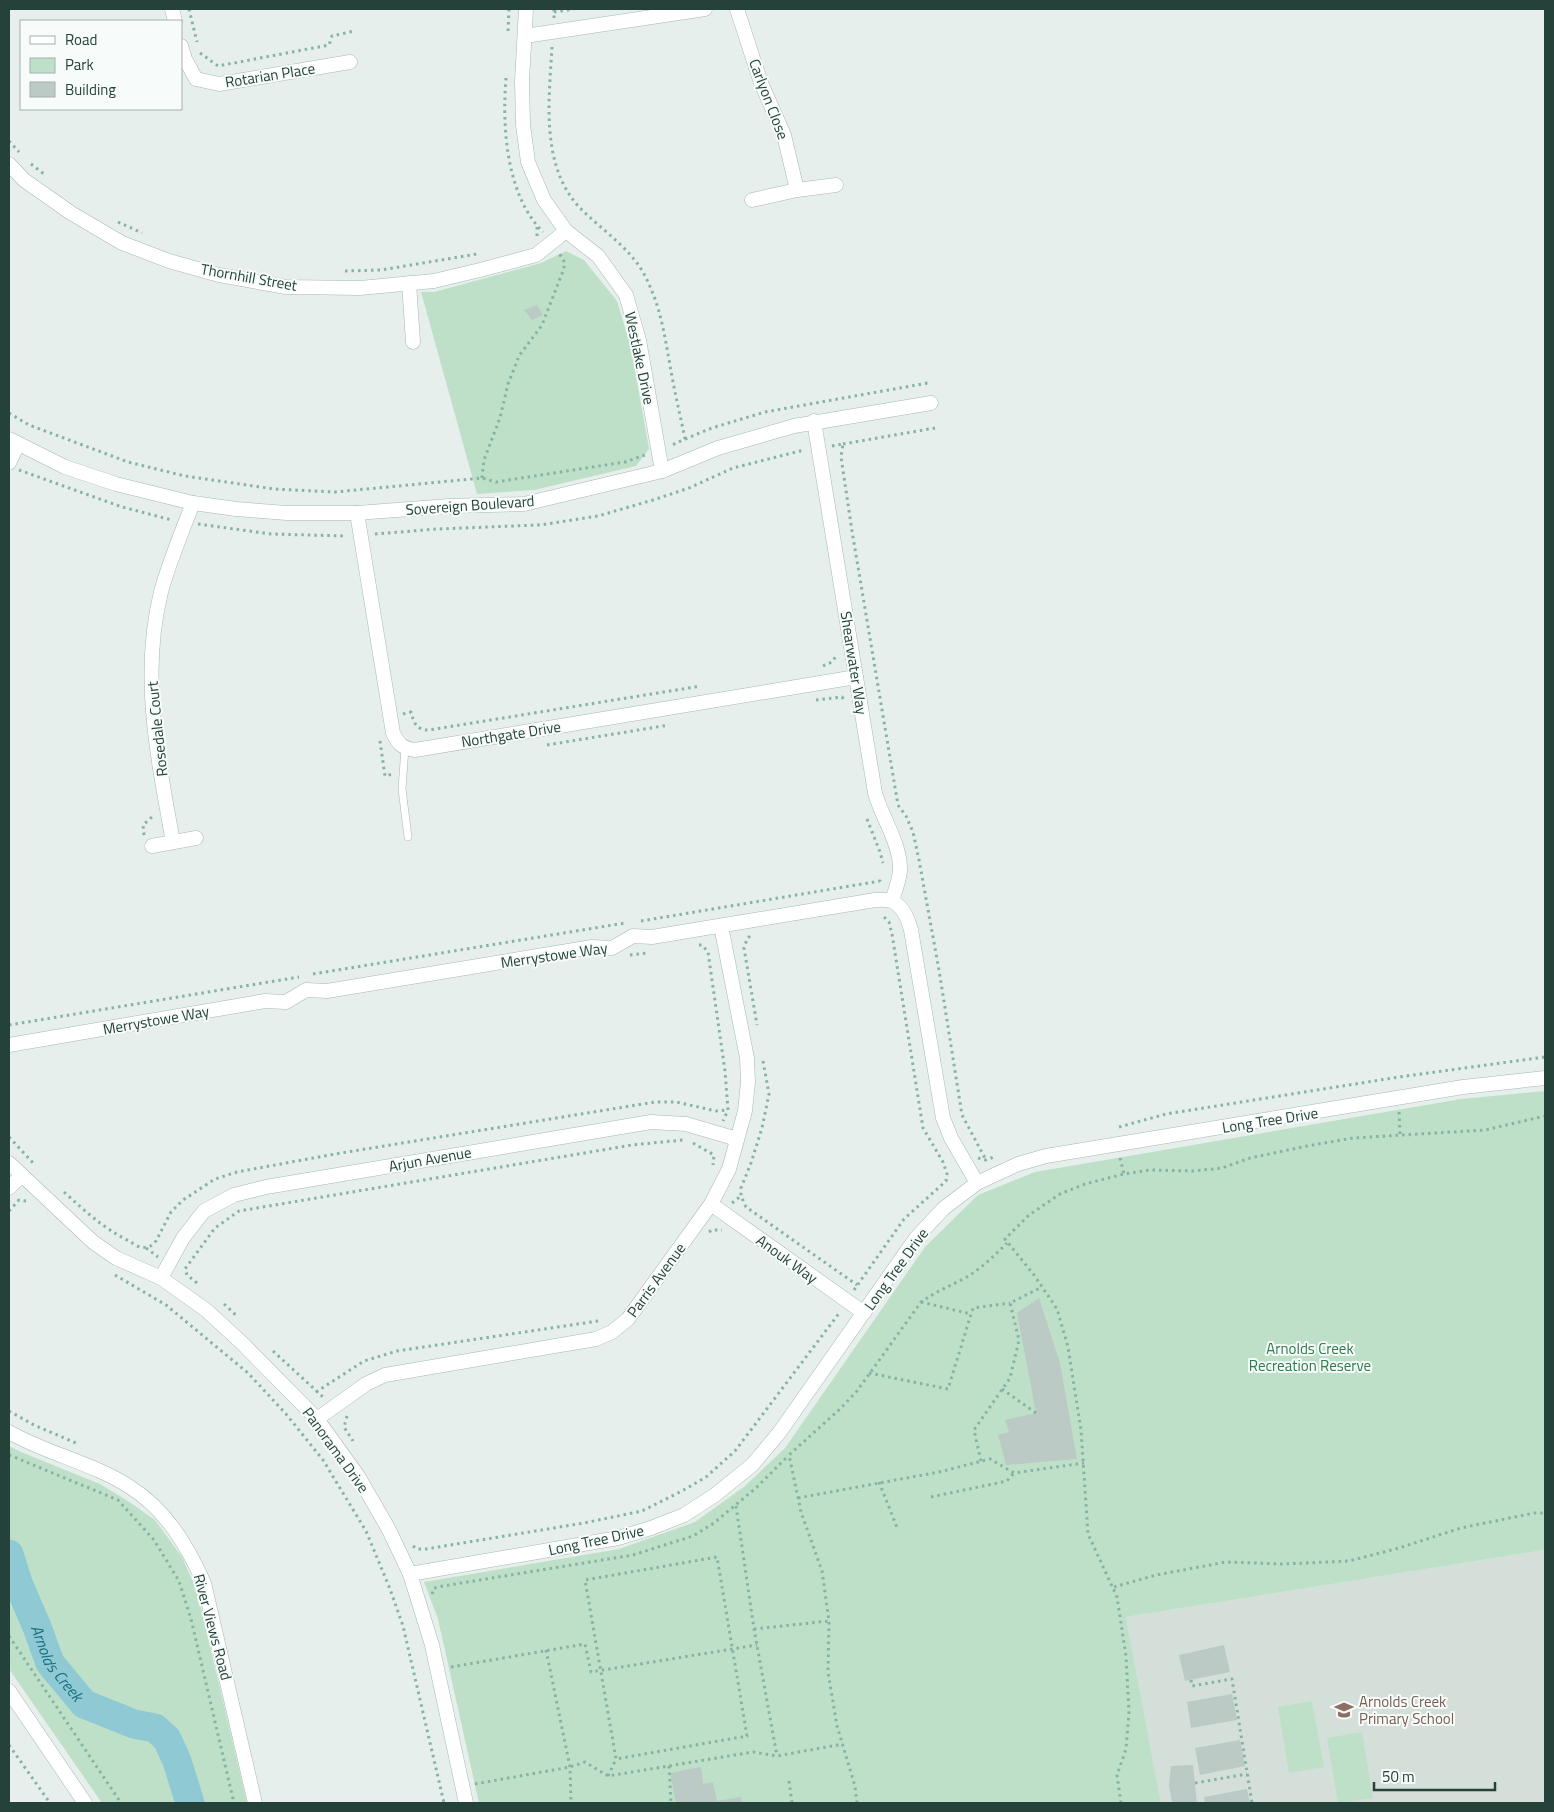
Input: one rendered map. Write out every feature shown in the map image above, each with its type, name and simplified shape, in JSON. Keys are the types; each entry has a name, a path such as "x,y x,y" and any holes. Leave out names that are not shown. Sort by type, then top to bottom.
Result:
{"street":[{"name":"Westlake Drive","path":"526,9 522,81 523,125 528,162 544,200 566,231 598,256 626,295 639,340 662,471"},
{"path":"525,36 705,9"},
{"name":"Carlyon Close","path":"737,9 761,83 784,135 797,190"},
{"name":"Rotarian Place","path":"182,49 196,79 219,84 350,62"},
{"name":"Thornhill Street","path":"9,164 24,180 71,213 122,243 169,261 219,275 286,286 360,288 434,281 536,255 566,231"},
{"path":"752,200 797,190 836,185"},
{"path":"409,283 413,342"},
{"name":"Sovereign Boulevard","path":"14,442 65,467 116,484 193,503 287,513 357,513 449,506 524,504 662,471 759,435 814,421 931,403"},
{"name":"Shearwater Way","path":"814,421 875,792 896,848 899,862 900,870 897,886 886,905"},
{"path":"9,462 14,442"},
{"name":"Rosedale Court","path":"173,842 154,726 150,692 151,658 161,593 169,564 193,503"},
{"path":"357,513 353,536 393,733 398,743 405,748"},
{"name":"Northgate Drive","path":"405,748 415,750 856,676"},
{"path":"152,846 196,838"},
{"name":"Merrystowe Way","path":"9,1045 265,1001 286,1002 306,990 327,991 592,947 612,948 633,936 652,937 875,900 886,905"},
{"path":"886,905 901,908 907,917 943,1118 951,1138 977,1183"},
{"name":"Parris Avenue","path":"317,1419 366,1384 385,1375 596,1338 612,1332 628,1319 711,1204 729,1169 745,1111 748,1082 747,1058 721,926"},
{"name":"Long Tree Drive","path":"410,1574 618,1538 684,1515 715,1495 752,1465 779,1433 916,1238 944,1208 977,1183 1018,1164 1046,1156 1464,1087 1545,1078"},
{"name":"Arjun Avenue","path":"161,1278 183,1238 204,1211 234,1195 266,1187 651,1122 686,1124 737,1139"},
{"name":"Panorama Drive","path":"9,1163 93,1242 116,1258 161,1278 206,1310 242,1342 317,1419 358,1476 388,1528 410,1574 432,1645 466,1803"},
{"path":"9,1188 22,1175"},
{"name":"Anouk Way","path":"711,1204 864,1313"},
{"name":"River Views Road","path":"9,1432 26,1442 98,1471 130,1487 158,1510 175,1529 192,1555 204,1583 255,1803"},
{"path":"9,1691 85,1803"}],"lane":[{"path":"405,748 402,789 408,837"}],"path":[{"path":"189,9 197,43"},
{"path":"574,9 554,10 549,108 556,167 570,196 580,208 630,255 643,272 664,326 685,439"},
{"path":"199,52 218,66 329,45 332,36 354,31"},
{"path":"9,141 22,155"},
{"path":"29,162 48,177"},
{"path":"116,221 147,236"},
{"path":"537,226 537,237"},
{"path":"482,478 484,460 500,418 508,384 520,356 542,325 563,271 565,263 563,258 551,243"},
{"path":"341,272 381,270 483,253"},
{"path":"9,413 29,425 128,462 186,476 274,489 335,492 482,478 496,482 616,464 658,450 712,428 765,412 928,383"},
{"path":"9,462 22,472 122,507 185,522 271,534 353,536 437,529 540,525 598,516 689,488 733,468 818,445 834,446 935,428"},
{"path":"843,444 841,456 898,805 906,816 912,832 924,885 940,970 962,1115 986,1160"},
{"path":"348,545 353,536"},
{"path":"816,667 825,666 832,662 837,656 837,642 870,638"},
{"path":"390,716 411,712 415,726 421,730 429,730 709,684"},
{"path":"808,701 842,697 847,704"},
{"path":"542,746 673,724"},
{"path":"385,768 385,776 403,773"},
{"path":"866,814 885,871"},
{"path":"411,1543 417,1549 426,1549 584,1523 642,1510 706,1477 735,1451 838,1314 904,1219 946,1181 947,1174 943,1162 923,1128 892,934 880,881 882,876"},
{"path":"636,922 880,881"},
{"path":"873,912 886,905"},
{"path":"313,974 626,923"},
{"path":"754,932 747,938 744,948 758,1027"},
{"path":"695,946 702,945 708,952 725,1071 728,1110"},
{"path":"625,956 652,952"},
{"path":"9,1025 303,976"},
{"path":"762,1056 769,1094 762,1128 752,1163 741,1188 740,1196 746,1207 857,1285"},
{"path":"1114,1129 1166,1114 1399,1077 1545,1058"},
{"path":"1121,1803 1117,1775 1126,1749 1129,1712 1126,1656 1117,1597 1088,1534 1081,1430 1068,1347 1057,1309 1005,1239 1028,1215 1060,1194 1085,1184 1124,1174 1150,1170 1193,1171 1222,1168 1250,1158 1353,1138 1485,1130 1545,1116"},
{"path":"199,1285 187,1275 185,1269 215,1228 240,1211 683,1140 703,1148 714,1155 712,1169"},
{"path":"947,1174 979,1157 986,1160 1004,1154"},
{"path":"9,1211 19,1200 25,1200 32,1206"},
{"path":"707,1234 712,1230 722,1230"},
{"path":"431,1600 434,1588 642,1552 693,1536 714,1523 757,1488 789,1455 857,1392 920,1302 965,1278 988,1263 1007,1242"},
{"path":"114,1274 166,1305 248,1373 286,1414 323,1460 366,1531 394,1598 403,1626 444,1803"},
{"path":"869,1374 948,1389 973,1308 1010,1303 1042,1287"},
{"path":"218,1300 243,1322"},
{"path":"920,1302 971,1314"},
{"path":"981,1461 974,1430 1010,1378 1019,1340 1010,1303"},
{"path":"830,1309 838,1314"},
{"path":"316,1392 364,1361 396,1352 602,1320"},
{"path":"269,1347 346,1418"},
{"path":"1002,1389 1036,1413"},
{"path":"9,1411 42,1429 82,1446"},
{"path":"349,1413 344,1427 357,1447"},
{"path":"9,1455 26,1460 118,1500 154,1540 179,1581 191,1619 234,1803"},
{"path":"789,1455 801,1512 822,1571 829,1621 828,1672 838,1726 855,1786 857,1803"},
{"path":"798,1498 939,1472 990,1459 1014,1473 1084,1463"},
{"path":"931,1497 1007,1481 1014,1473"},
{"path":"879,1482 898,1530"},
{"path":"736,1506 754,1629 776,1756"},
{"path":"1114,1588 1156,1575 1226,1562 1284,1564 1348,1561 1399,1548 1461,1528 1534,1513 1545,1513"},
{"path":"608,1776 616,1759 585,1580 717,1557 734,1649 747,1736 616,1759"},
{"path":"754,1629 829,1621"},
{"path":"9,1636 121,1803"},
{"path":"447,1664 448,1668 585,1644 591,1672 757,1646"},
{"path":"546,1650 570,1767 571,1803"},
{"path":"1191,1680 1192,1686 1232,1679 1252,1803"},
{"path":"462,1786 570,1767 585,1762 608,1776 753,1752 776,1756 843,1744"},
{"path":"9,1745 50,1803"},
{"path":"669,1766 671,1803"},
{"path":"1195,1783 1247,1774"},
{"path":"476,1775 479,1790"},
{"path":"789,1781 792,1803"}],"shaded area":[{"name":"Arnolds Creek Primary School","path":"1545,1550 1545,1803 1161,1803 1126,1617"}],"green space":[{"path":"566,251 584,260 617,301 631,348 649,449 636,466 534,490 477,494 421,292 434,292 541,263"},
{"name":"Arnolds Creek Recreation Reserve","path":"1545,1091 1545,1550 1126,1617 1161,1803 479,1803 438,1619 424,1582 619,1549 695,1522 745,1486 785,1448 925,1247 978,1195 1035,1172 1461,1099"},
{"path":"9,1446 100,1484 128,1501 155,1520 182,1557 197,1591 247,1803 102,1803 9,1669"},
{"path":"1312,1701 1324,1767 1289,1773 1278,1707"},
{"path":"1362,1732 1373,1798 1338,1803 1327,1738"}],"building":[{"path":"537,305 543,315 532,320 524,310"},
{"path":"1039,1298 1060,1363 1077,1459 1006,1465 998,1435 1009,1432 1005,1420 1036,1413 1017,1313"},
{"path":"1224,1645 1230,1672 1185,1681 1179,1655"},
{"path":"1232,1694 1237,1720 1191,1728 1187,1702"},
{"path":"1240,1740 1245,1766 1200,1775 1195,1748"},
{"path":"1193,1765 1197,1803 1172,1803 1169,1785 1171,1766"},
{"path":"701,1767 703,1784 713,1782 717,1801 741,1797 742,1803 676,1803 670,1773"},
{"path":"1247,1789 1250,1803 1205,1803 1204,1797"}],"waterway":[{"name":"Arnolds Creek","path":"9,1554 18,1583 50,1663 84,1704 134,1724 155,1728 167,1739 177,1761 190,1803"}],"place":[{"name":"Arnolds Creek Primary School","path":"1344,1710"}]}
